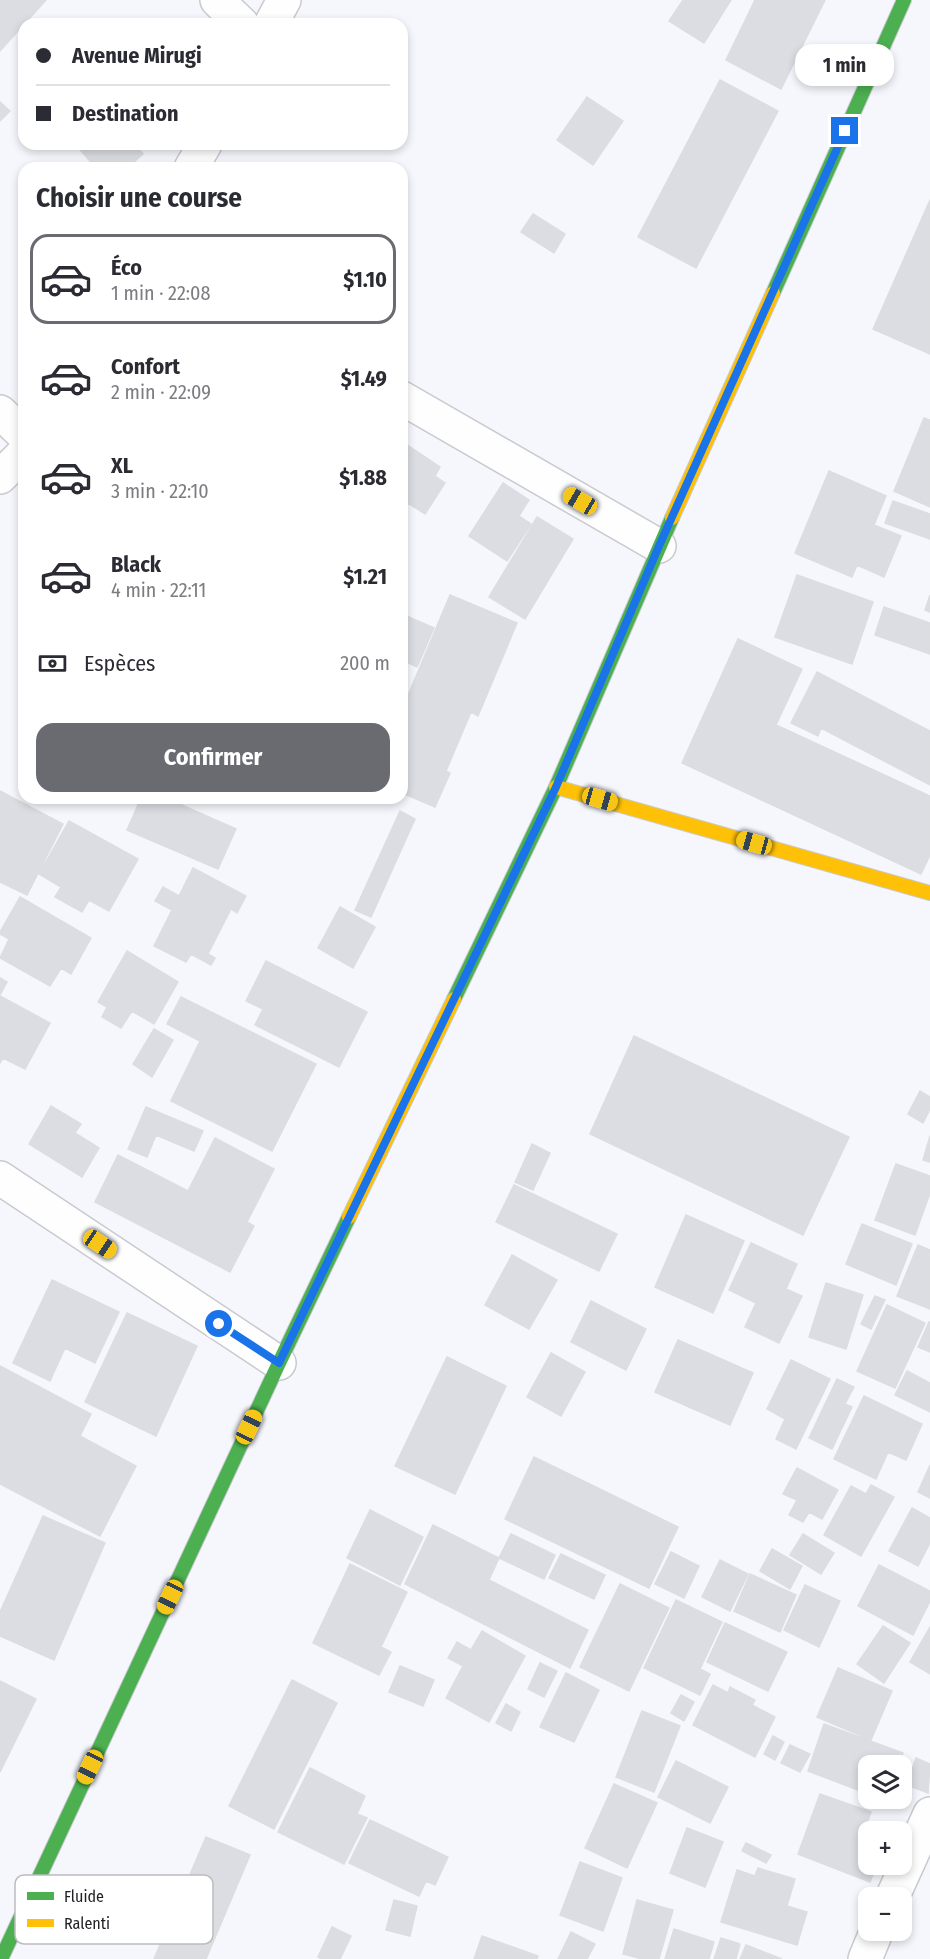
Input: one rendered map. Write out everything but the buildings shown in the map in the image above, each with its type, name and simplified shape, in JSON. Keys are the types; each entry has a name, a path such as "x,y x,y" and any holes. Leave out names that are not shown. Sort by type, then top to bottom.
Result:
{"main road":[{"path":"40,1875 279,1363 556,787 659,546 904,0"},
{"path":"556,787 930,893"},
{"path":"1,1959 15,1929"}],"street":[{"path":"217,0 236,18"},
{"path":"274,18 284,0"},
{"path":"408,401 659,546"},
{"path":"0,412 18,429"},
{"path":"0,477 18,459"},
{"path":"0,1178 279,1363"},
{"path":"900,1887 919,1863 930,1814"},
{"path":"865,1959 872,1941"}],"traffic: fast":[{"path":"773,293 904,0"},
{"path":"454,999 556,787 672,518"},
{"path":"40,1875 349,1217"},
{"path":"1,1959 15,1929"}],"traffic: slow":[{"path":"672,518 773,293"},
{"path":"556,787 930,893"},
{"path":"349,1217 454,999"}],"route":[{"path":"219,1324 279,1363 556,787 659,546 845,131"}]}
